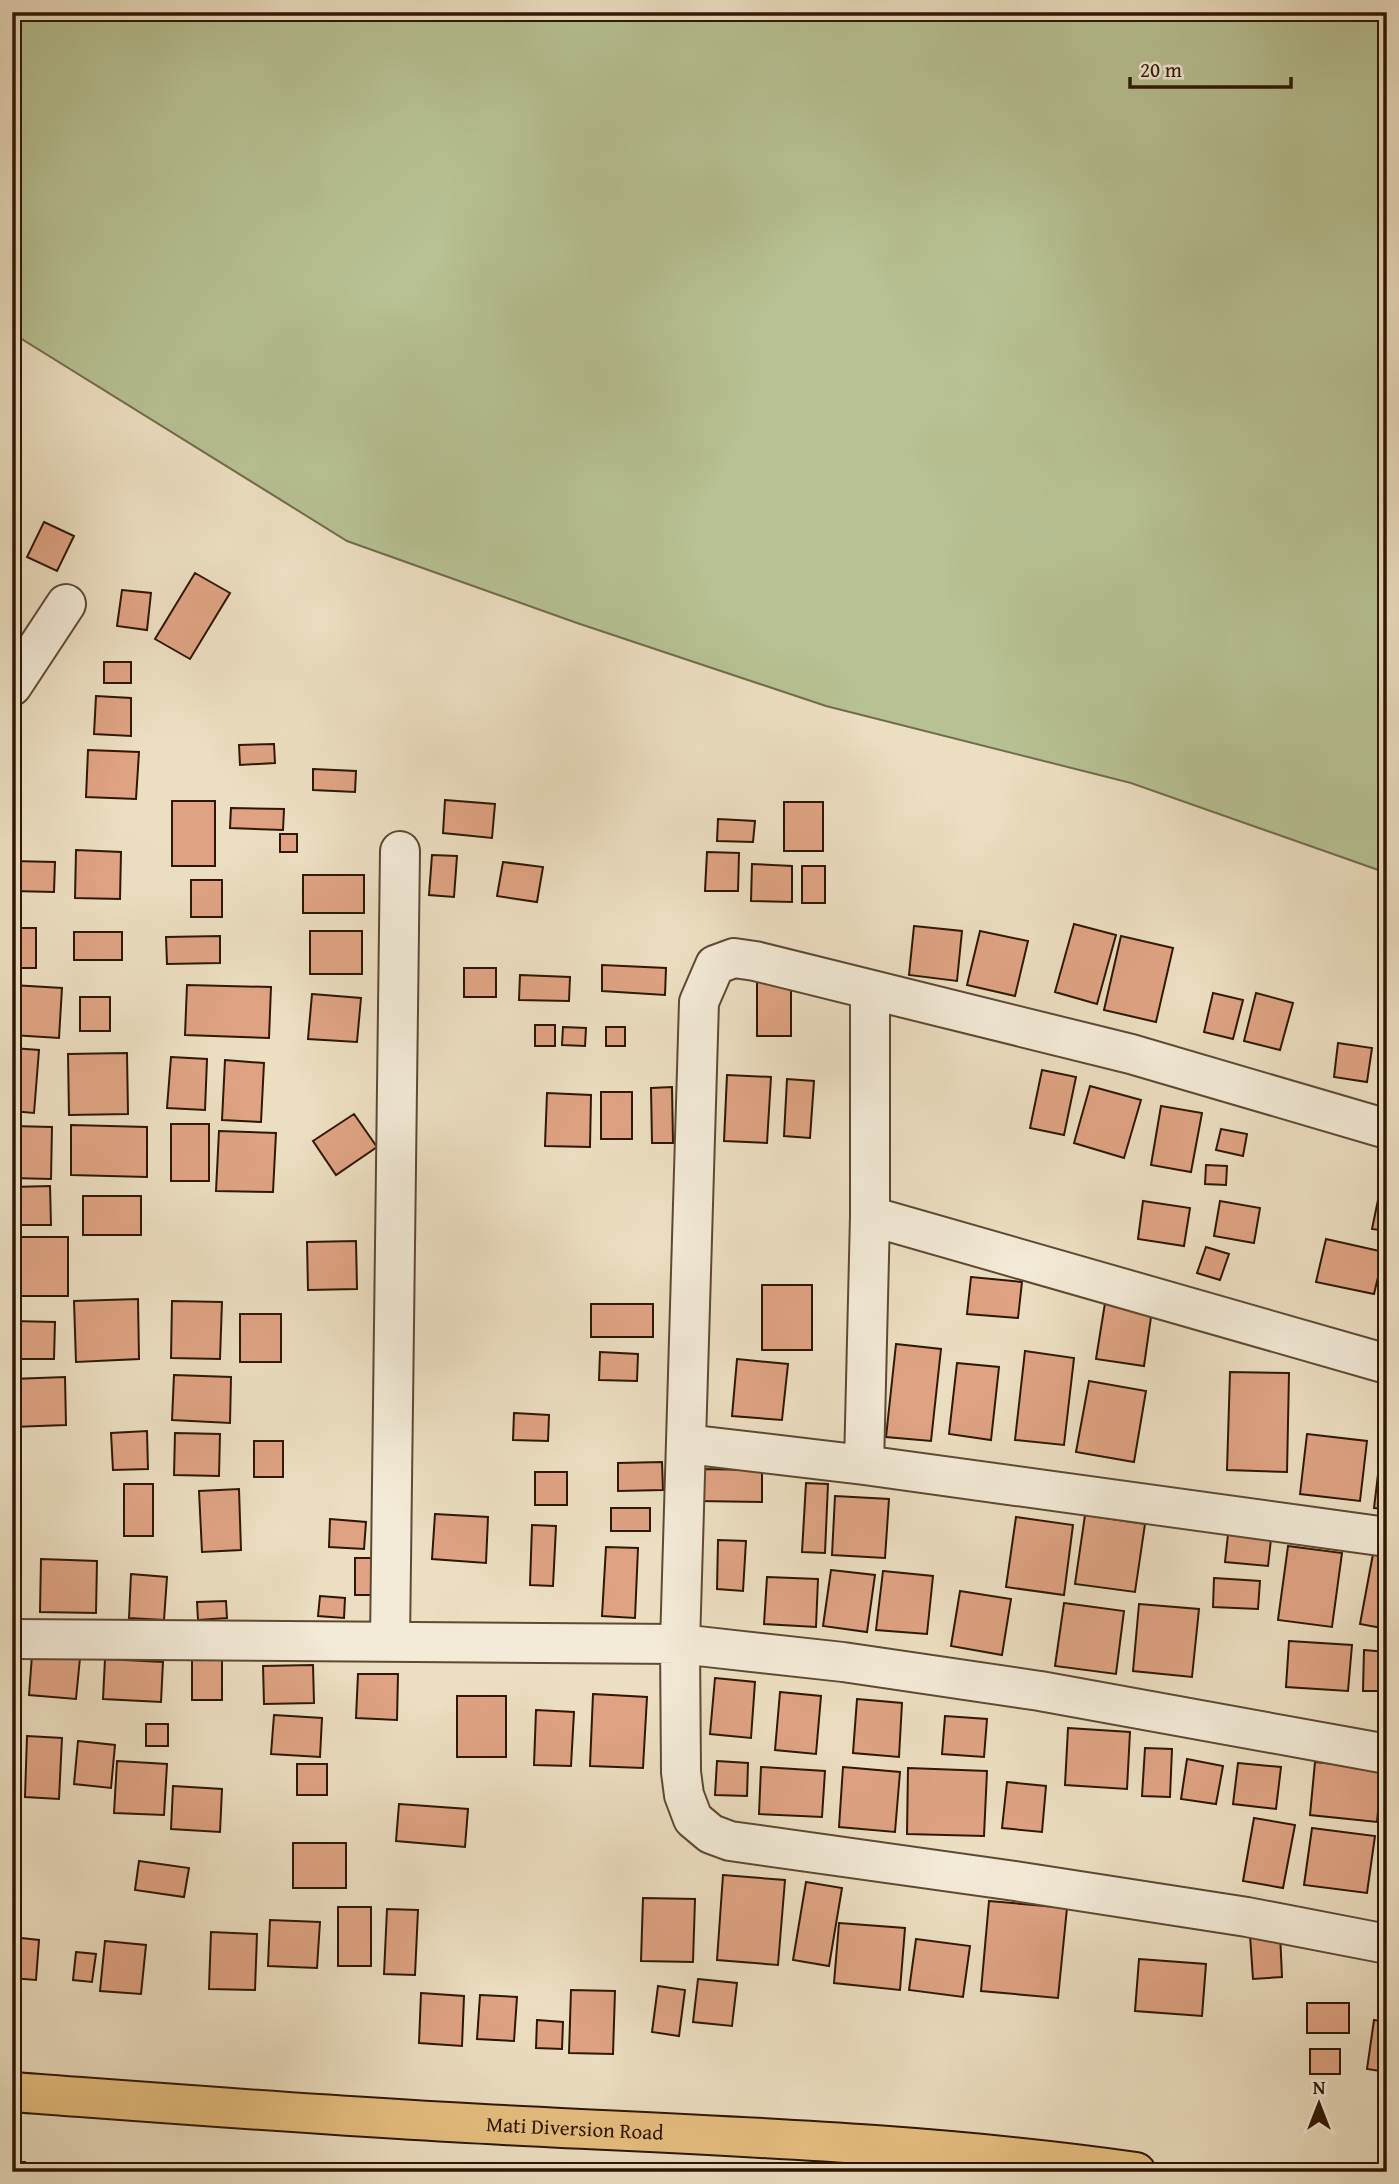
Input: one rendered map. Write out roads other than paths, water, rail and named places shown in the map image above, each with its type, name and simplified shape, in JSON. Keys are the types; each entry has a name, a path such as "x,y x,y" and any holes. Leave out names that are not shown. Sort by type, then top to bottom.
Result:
{"highway":[{"name":"Mati Diversion Road","path":"12,2092 434,2122 875,2144 1016,2155 1136,2172"}],"street":[{"path":"12,686 66,604"},
{"path":"390,1642 400,851"},
{"path":"1387,1129 1131,1054 734,958 715,965 699,1002 680,1644 684,1795 694,1819 711,1834 742,1843 1247,1917 1387,1944"},
{"path":"864,1465 870,1216 870,991"},
{"path":"870,1216 1387,1364"},
{"path":"686,1444 864,1465 1387,1537"},
{"path":"12,1639 680,1644 843,1662 1041,1690 1387,1754"}]}
